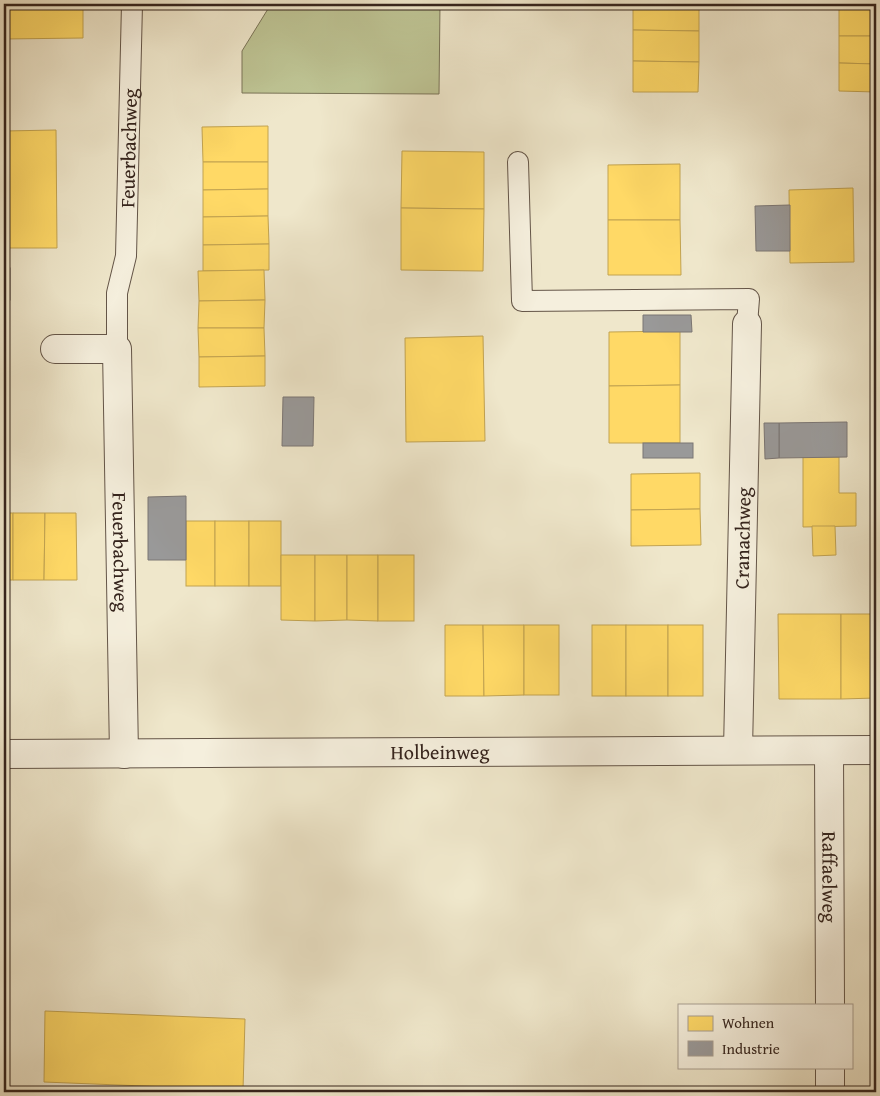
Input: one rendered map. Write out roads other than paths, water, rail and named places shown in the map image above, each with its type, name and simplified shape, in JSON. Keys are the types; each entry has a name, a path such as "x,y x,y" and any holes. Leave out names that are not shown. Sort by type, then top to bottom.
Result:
{"street":[{"name":"Cranachweg","path":"738,750 748,312"},
{"path":"55,349 117,350"},
{"name":"Feuerbachweg","path":"117,350 124,754"},
{"name":"Holbeinweg","path":"4,754 876,750"},
{"name":"Raffaelweg","path":"829,751 830,1004"},
{"path":"830,1068 830,1092"}],"lane":[{"name":"Feuerbachweg","path":"117,350 117,293 126,256 132,4"},
{"name":"Cranachweg","path":"518,162 522,300 748,312"}]}
